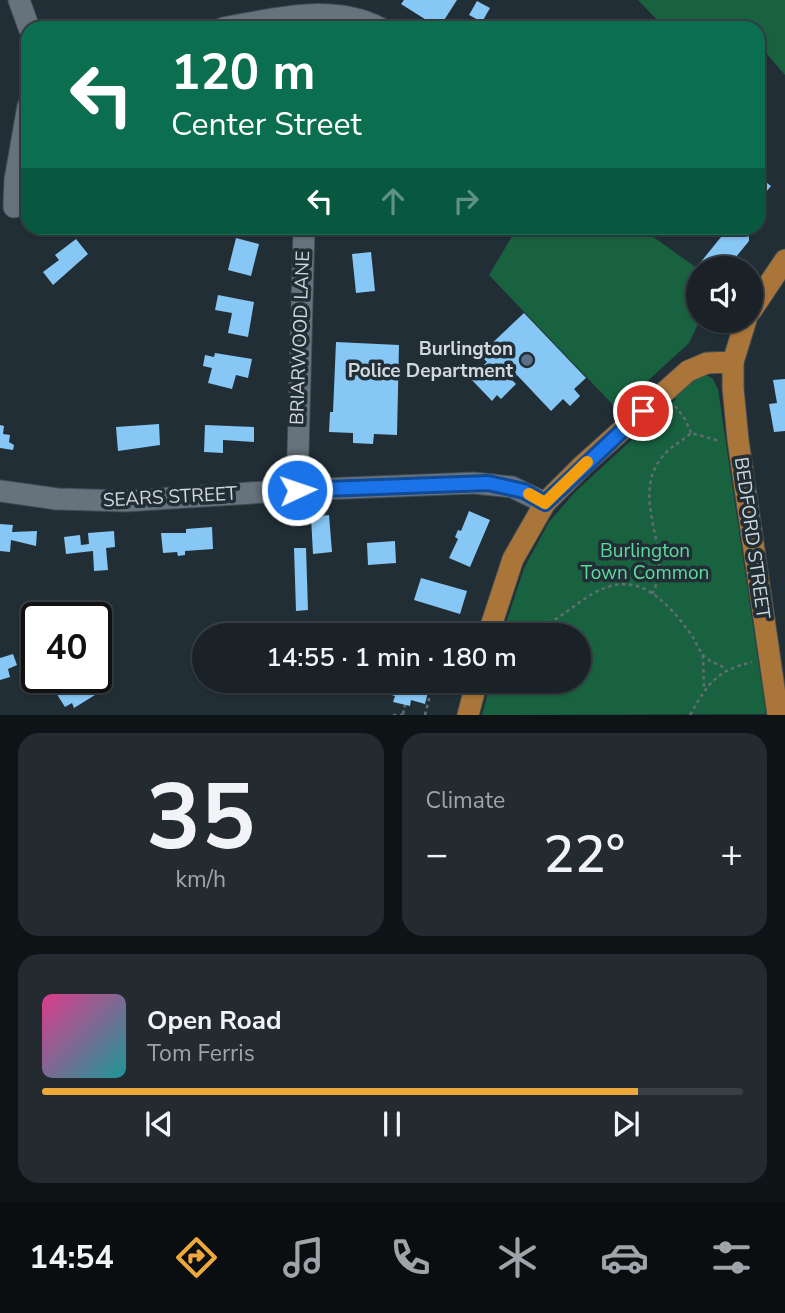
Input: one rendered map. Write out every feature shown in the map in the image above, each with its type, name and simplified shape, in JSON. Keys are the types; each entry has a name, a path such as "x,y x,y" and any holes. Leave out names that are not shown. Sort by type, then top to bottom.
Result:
{"main road":[{"path":"763,293 785,260"},
{"name":"BEDFORD STREET","path":"742,333 733,362 733,388 738,440 778,715"},
{"path":"492,623 513,559 545,503 583,465 688,371 707,363 733,362"},
{"path":"467,693 468,715"}],"street":[{"path":"19,0 26,21"},
{"path":"265,21 323,14 362,21"},
{"path":"14,207 21,146"},
{"name":"BRIARWOOD LANE","path":"297,490 304,235"},
{"name":"SEARS STREET","path":"0,491 57,499 108,502 297,490 488,483 524,491 545,503"}],"path":[{"path":"671,403 683,416 691,433 725,442"},
{"path":"652,594 660,570 649,506 652,475 665,454 691,433"},
{"path":"550,623 594,592 612,586 637,586 652,594 684,625 703,655 726,668"},
{"path":"703,655 704,690"},
{"path":"690,715 704,690 726,668 769,659"},
{"path":"425,715 430,693"},
{"path":"393,715 404,714 405,705"}],"green space":[{"path":"638,0 785,0 785,75 767,54 765,55 765,21 658,21"},
{"path":"513,235 651,235 686,260 686,333 694,333 689,343 617,409 489,275"},
{"name":"Burlington Town Common","path":"705,374 713,379 718,389 766,714 482,715 488,693 591,693 591,623 506,623 524,568 549,522 575,492 676,399 673,395 690,380"}],"building":[{"path":"404,0 457,0 444,21 428,21 401,4"},
{"path":"477,1 490,8 483,21 469,15"},
{"path":"765,181 771,186 765,193"},
{"path":"718,235 749,236 749,241 737,256 706,256 721,237"},
{"path":"236,238 259,244 251,276 228,270"},
{"path":"76,239 88,254 53,285 43,272 59,260 55,255"},
{"path":"371,252 375,291 356,293 352,254"},
{"path":"218,295 254,302 248,337 228,333 232,313 215,310"},
{"name":"Burlington Police Department","path":"524,313 586,378 574,389 580,396 570,406 563,399 551,411 517,375 512,380 516,384 501,399 497,395 492,401 470,378 487,362 483,358 491,350 488,347"},
{"path":"336,342 399,345 397,435 374,434 373,444 353,443 353,433 329,432 330,412 333,412"},
{"path":"215,353 252,359 248,378 236,375 232,389 208,383 212,368 203,366 205,355 214,357"},
{"path":"785,379 785,431 774,432 769,404 777,403 773,380"},
{"path":"159,424 160,445 118,451 116,427"},
{"path":"0,425 4,426 3,434 10,435 9,442 14,445 13,450 0,448"},
{"path":"205,425 254,427 254,442 223,440 223,453 204,452"},
{"path":"469,511 490,520 470,567 449,558 458,539 455,537 458,530 461,531"},
{"path":"329,515 332,552 313,554 311,517"},
{"path":"0,524 13,525 12,532 37,531 36,546 11,540 10,552 0,551"},
{"path":"212,527 213,549 185,551 185,555 178,556 177,552 163,553 161,533 186,533 186,529"},
{"path":"114,531 115,547 106,548 108,570 94,571 93,551 66,554 64,537 80,535 81,545 89,544 88,533"},
{"path":"395,541 396,563 368,565 367,543"},
{"path":"294,548 306,548 308,610 296,611"},
{"path":"421,578 467,591 460,614 414,600"},
{"path":"13,654 17,665 8,669 10,677 0,680 0,658"},
{"path":"56,693 95,695 74,708 72,703 65,707"},
{"path":"428,693 425,704 411,700 410,706 393,702 395,696 388,694"}],"slow traffic":[{"path":"529,494 545,503 587,462"}],"place":[{"name":"Burlington Police Department","path":"527,360"}],"route":[{"path":"297,490 488,483 524,491 545,503 643,411"}]}
